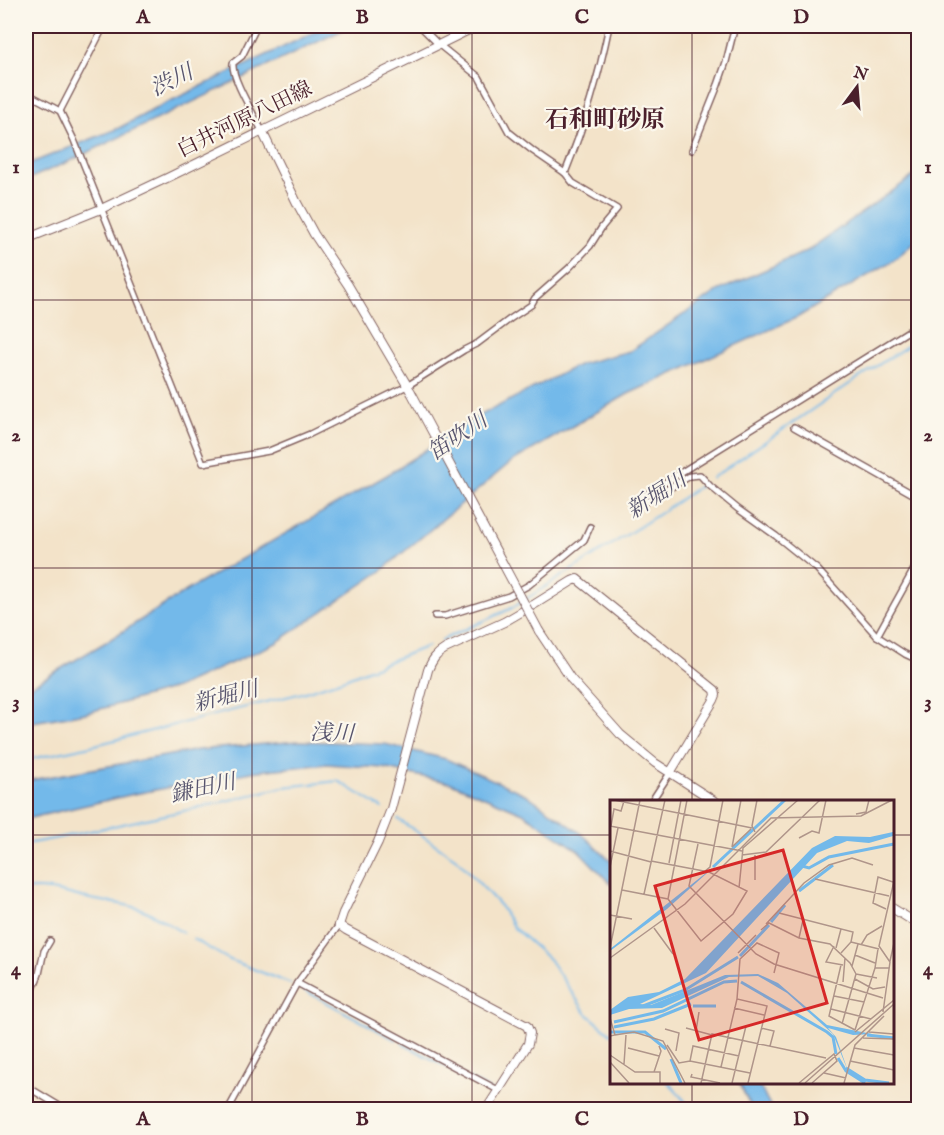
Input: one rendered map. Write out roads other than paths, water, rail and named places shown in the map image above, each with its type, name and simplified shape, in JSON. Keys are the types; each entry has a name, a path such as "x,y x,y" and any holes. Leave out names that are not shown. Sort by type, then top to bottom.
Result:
{"street":[{"path":"60,111 104,26"},
{"path":"257,26 242,56 233,63 232,67 240,86 314,234 348,285 409,389 539,631 571,679 620,734 637,750 670,774 713,800"},
{"path":"26,93 60,111 74,140 203,463 278,448 409,389 531,305 535,298 590,246 616,209 573,183 565,173 509,132 479,77 438,44 420,26"},
{"name":"白井河原八田線","path":"26,239 101,209 477,26"},
{"path":"565,173 579,138 609,26"},
{"path":"692,150 718,86 735,26"},
{"path":"918,325 638,500 648,501 690,476 700,475 738,509 817,569 877,636 918,660"},
{"path":"794,427 918,497"},
{"path":"435,616 445,616 509,596 529,585 584,540 590,527"},
{"path":"877,636 918,562"},
{"path":"228,1110 297,983 339,925 386,823 429,670 433,659 438,654 504,622 577,579 715,690 714,700 652,800"},
{"path":"893,909 918,924"},
{"path":"339,925 525,1024 530,1033 528,1044 486,1110"},
{"path":"26,1007 39,974 44,951 50,941"},
{"path":"297,983 498,1090"},
{"path":"26,1086 66,1110"}],"water":[{"path":"327,26 351,26 26,180 26,165 119,128"},
{"name":"笛吹川","path":"918,173 918,239 894,260 798,317 628,394 511,462 380,572 276,643 176,688 86,713 26,723 26,689 191,588 387,475 475,418 580,364 630,351 718,291 807,251"},
{"path":"299,741 385,744 446,759 527,795 582,834 610,860 610,883 579,851 523,813 451,783 383,768 327,764 257,771 134,794 26,819 26,781 198,750"},
{"path":"740,1084 759,1084 772,1109 752,1109"}],"waterway":[{"name":"新堀川","path":"712,478 918,339"},
{"name":"新堀川","path":"442,640 512,608 703,484"},
{"name":"新堀川","path":"26,760 302,693 428,646"},
{"name":"鎌田川","path":"26,844 197,808 283,787 338,781 382,808"},
{"name":"鎌田川","path":"398,819 458,860 501,907 514,928 549,959 586,1013 610,1033"},
{"path":"26,890 52,890 134,907 151,913 183,933"},
{"path":"193,939 228,959 291,984"},
{"path":"302,989 396,1040"},
{"path":"402,1043 493,1092"},
{"name":"鎌田川","path":"670,1084 690,1110"}],"district":[{"name":"石和町砂原","path":"605,120"}],"water label":[{"name":"渋川","path":"172,81"},
{"name":"浅川","path":"332,734"}]}
